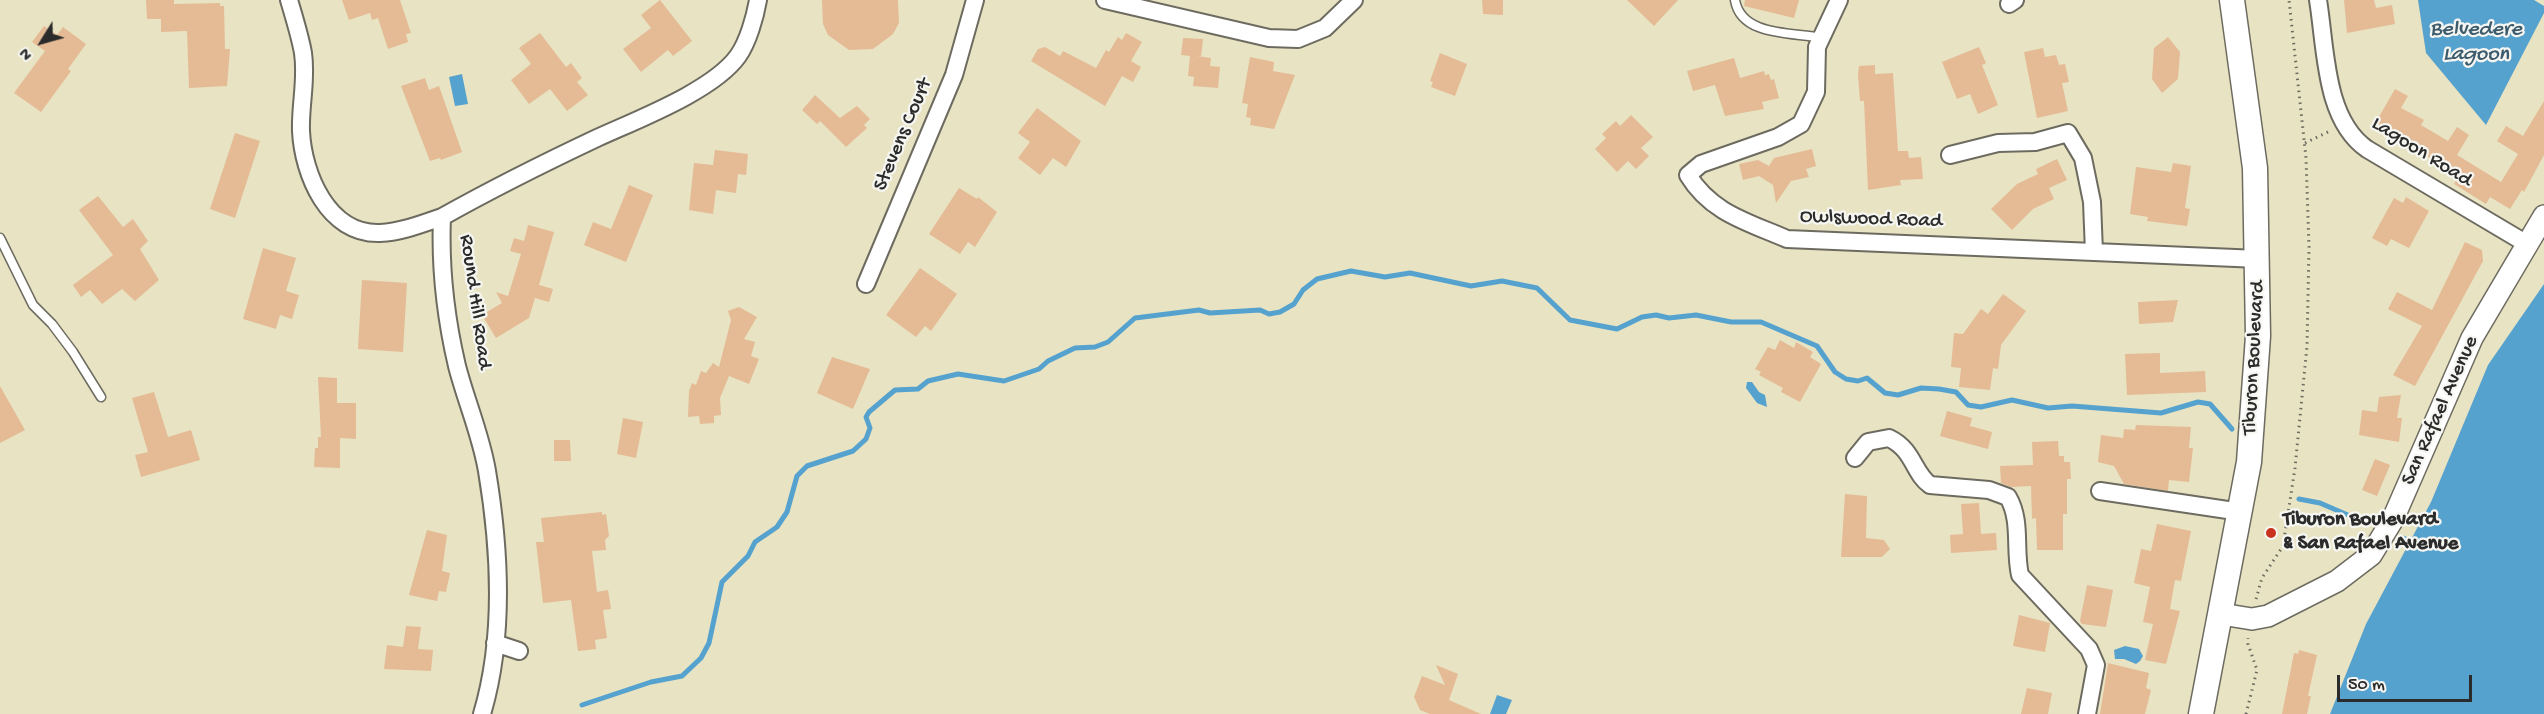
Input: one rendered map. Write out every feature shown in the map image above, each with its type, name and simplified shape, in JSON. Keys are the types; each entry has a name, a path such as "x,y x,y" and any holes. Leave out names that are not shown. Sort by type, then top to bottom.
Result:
{"main road":[{"name":"Tiburon Boulevard","path":"2201,714 2241,512 2254,414 2259,259 2254,148 2232,0"}],"street":[{"path":"289,0 303,53 305,90 301,128 302,146 309,173 323,201 345,224 379,233 415,227 442,217"},
{"name":"Round Hill Road","path":"482,714 495,643 497,611 495,547 487,469 457,364 443,269 442,217 494,188 648,115 717,76 739,56 755,15 758,0"},
{"name":"Stevens Court","path":"866,284 954,75 975,0"},
{"path":"1105,0 1269,38 1298,39 1325,28 1354,0"},
{"name":"Owlswood Road","path":"1839,0 1817,47 1816,92 1801,124 1778,137 1701,164 1688,175 1699,194 1720,210 1787,239 2259,259"},
{"name":"Lagoon Road","path":"2318,0 2333,96 2342,125 2353,138 2367,149 2528,244"},
{"path":"1950,155 1998,143 2035,142 2068,133 2083,158 2092,202 2094,252"},
{"name":"San Rafael Avenue","path":"2221,614 2252,619 2275,613 2337,581 2371,555 2393,519 2472,338 2501,285 2544,216"},
{"path":"1855,458 1868,442 1889,438 1908,452 1925,481 1930,485 1989,490 2008,497 2016,513 2017,561 2020,576 2089,649 2096,665 2087,714"},
{"path":"2100,491 2241,512"},
{"path":"495,643 519,651"}],"lane":[{"path":"1735,0 1739,12 1754,26 1821,38"},
{"path":"0,238 33,305 52,324 73,352 101,397"}],"path":[{"path":"2256,598 2264,574 2276,560 2283,546 2295,468 2307,346 2308,217 2305,143 2289,0"},
{"path":"2305,143 2342,125"},
{"path":"2246,714 2257,667 2248,640"}],"water":[{"name":"Belvedere Lagoon","path":"2418,0 2534,0 2544,6 2544,13 2486,125 2426,53"},
{"path":"462,74 468,104 455,106 449,77"},
{"path":"2544,284 2544,714 2330,714 2366,624 2431,502 2488,365"},
{"path":"1747,382 1752,382 1759,392 1765,395 1767,407 1757,403 1746,388"},
{"path":"2125,646 2139,649 2143,656 2140,661 2136,664 2124,659 2115,659 2114,650"},
{"path":"1497,695 1512,700 1506,714 1490,714"}],"building":[{"path":"146,0 174,0 174,4 220,3 220,6 224,6 225,49 230,49 227,86 189,88 187,31 161,32 161,19 147,19"},
{"path":"342,0 400,0 411,33 406,34 408,42 388,49 378,18 372,20 370,13 349,20"},
{"path":"660,0 692,41 673,56 668,50 641,72 623,49 651,28 641,15"},
{"path":"822,0 898,0 899,23 893,34 873,49 849,50 828,35 823,24"},
{"path":"1482,0 1503,0 1503,15 1483,14"},
{"path":"1627,0 1678,0 1654,26"},
{"path":"1745,0 1799,0 1794,18 1744,6"},
{"path":"2344,0 2374,0 2376,8 2392,5 2395,24 2347,33"},
{"path":"44,26 57,35 63,27 86,44 68,69 71,71 41,112 14,93 45,51 32,42"},
{"path":"540,33 566,67 571,63 582,78 577,82 588,95 567,111 550,89 529,104 511,80 531,64 519,48"},
{"path":"1126,33 1142,42 1131,61 1141,67 1133,82 1122,76 1105,106 1031,61 1038,49 1045,47 1060,56 1063,51 1096,68 1106,50 1109,52 1118,37 1122,40"},
{"path":"2168,37 2180,52 2178,79 2162,93 2152,79 2154,48"},
{"path":"1183,38 1203,39 1201,57 1211,58 1210,66 1220,67 1218,88 1193,86 1194,77 1188,76 1190,56 1181,55"},
{"path":"1979,47 1986,63 1982,65 1998,105 1978,114 1970,94 1957,99 1942,62"},
{"path":"2043,48 2045,57 2056,55 2059,65 2065,64 2069,82 2062,83 2068,111 2037,118 2024,52"},
{"path":"1440,53 1467,64 1455,96 1431,87 1433,82 1430,81"},
{"path":"1250,57 1274,62 1273,71 1295,75 1274,129 1250,125 1251,118 1246,117 1248,104 1242,103"},
{"path":"1734,58 1740,78 1764,71 1765,75 1769,74 1771,80 1774,79 1779,98 1762,102 1764,109 1725,116 1715,85 1693,91 1687,71"},
{"path":"1875,65 1875,74 1893,73 1898,151 1908,151 1909,158 1921,157 1923,179 1900,180 1901,185 1868,190 1864,101 1860,101 1858,75 1859,66"},
{"path":"425,78 429,90 439,86 462,152 441,160 440,158 430,161 401,86"},
{"path":"2395,89 2408,96 2401,108 2424,120 2421,125 2448,141 2457,127 2469,135 2457,155 2501,182 2518,154 2497,141 2506,126 2523,136 2544,101 2544,155 2524,192 2522,190 2510,209 2490,197 2486,204 2454,184 2459,175 2377,127 2379,124 2376,122"},
{"path":"815,95 840,118 857,106 870,119 864,125 867,128 846,147 820,121 817,124 802,110"},
{"path":"1037,108 1081,141 1066,167 1053,158 1040,175 1018,158 1030,142 1018,133"},
{"path":"1631,115 1653,137 1641,148 1649,156 1636,169 1628,161 1617,172 1595,149 1606,138 1602,134 1616,121 1620,126"},
{"path":"235,133 260,141 235,218 210,209"},
{"path":"1812,149 1816,166 1806,169 1809,177 1791,181 1776,203 1773,185 1759,176 1743,180 1739,164 1758,160 1769,166 1774,158"},
{"path":"715,150 748,154 746,175 738,174 736,193 716,190 713,214 689,210 694,163 713,165"},
{"path":"2057,159 2067,180 2049,188 2054,199 2033,209 2012,230 1991,209 2017,184 2038,174 2036,169"},
{"path":"2173,163 2191,166 2185,208 2190,209 2187,226 2147,221 2148,217 2130,214 2136,167 2171,172"},
{"path":"629,185 653,195 626,262 584,245 593,222 611,229"},
{"path":"959,188 977,199 978,197 997,212 975,247 968,242 960,254 929,234"},
{"path":"98,196 123,227 133,219 148,241 140,249 159,280 135,301 122,289 102,304 90,290 81,297 73,285 113,255 79,210"},
{"path":"2406,197 2429,211 2409,248 2391,239 2387,246 2372,238 2394,198 2403,203"},
{"path":"528,225 554,232 539,285 553,289 549,302 535,298 529,318 496,338 482,315 502,303 496,292 508,296 521,254 510,251 514,238 524,241"},
{"path":"2465,242 2482,250 2483,261 2415,386 2393,375 2422,326 2388,309 2397,292 2432,310"},
{"path":"263,248 296,258 286,291 299,295 292,319 280,315 276,329 243,319"},
{"path":"920,268 957,294 931,331 925,326 916,337 886,315"},
{"path":"362,280 407,283 403,352 358,349"},
{"path":"2003,294 2026,311 2001,345 1998,369 1993,368 1990,390 1959,387 1961,368 1951,367 1954,333 1963,334 1981,309 1988,314"},
{"path":"2178,300 2173,322 2139,324 2138,302"},
{"path":"739,307 757,317 744,339 755,342 751,356 759,359 749,384 729,376 720,398 721,415 714,416 714,423 700,424 699,416 688,417 689,391 692,383 696,385 701,371 706,373 713,363 719,367 731,320 728,311"},
{"path":"1780,340 1794,348 1796,342 1813,352 1810,357 1821,364 1800,402 1781,392 1783,388 1759,375 1761,372 1755,369 1768,347 1775,350"},
{"path":"2160,353 2160,373 2205,371 2206,392 2127,395 2125,354"},
{"path":"832,357 870,369 853,409 817,393"},
{"path":"318,377 337,378 337,403 356,403 356,439 340,438 340,468 314,467 315,448 318,448 318,437 321,437"},
{"path":"0,386 25,430 0,443"},
{"path":"154,392 168,437 191,430 200,460 141,477 135,455 148,452 132,398"},
{"path":"2401,395 2397,418 2402,418 2399,442 2359,435 2362,410 2377,412 2379,397"},
{"path":"1947,411 1972,418 1970,426 1992,432 1988,449 1940,436"},
{"path":"623,418 643,422 636,458 617,454"},
{"path":"2136,425 2191,427 2189,448 2193,448 2189,482 2169,480 2168,491 2124,484 2114,466 2098,462 2101,435 2123,438 2124,429 2135,430"},
{"path":"554,440 570,440 571,461 554,461"},
{"path":"2058,441 2059,456 2064,456 2064,462 2070,462 2071,479 2067,479 2067,514 2063,514 2063,550 2037,550 2036,518 2032,519 2031,486 2011,487 2001,483 2000,466 2033,465 2032,442"},
{"path":"2375,459 2390,465 2377,496 2362,490"},
{"path":"1845,494 1867,496 1866,538 1884,540 1890,549 1882,557 1841,557"},
{"path":"1979,503 1981,534 1996,533 1997,550 1951,553 1950,535 1963,534 1961,504"},
{"path":"602,512 602,515 606,514 609,536 605,540 606,550 592,551 597,592 608,590 611,609 603,610 607,638 595,640 596,649 578,651 571,600 543,603 536,542 544,542 541,518"},
{"path":"2157,524 2191,531 2181,581 2175,580 2170,609 2180,611 2166,664 2145,660 2153,624 2143,622 2150,587 2134,583 2141,549 2151,551"},
{"path":"427,530 447,535 442,571 450,573 446,592 439,591 437,601 409,595"},
{"path":"2087,585 2113,590 2106,627 2082,624 2080,621"},
{"path":"2019,615 2050,623 2045,652 2013,646"},
{"path":"406,626 421,627 418,649 433,650 431,671 384,669 387,645 403,647"},
{"path":"2299,650 2317,655 2308,696 2311,696 2307,714 2282,714 2294,653 2298,654"},
{"path":"2108,663 2149,673 2146,688 2151,690 2145,714 2100,714"},
{"path":"1436,665 1458,674 1449,700 1481,714 1430,714 1420,710 1414,697 1422,676 1445,685"},
{"path":"2027,688 2052,693 2048,714 2021,714"}],"waterway":[{"path":"582,705 651,682 682,676 701,658 709,643 722,582 748,556 755,542 777,527 787,512 797,476 807,466 853,451 866,439 870,428 866,417 869,412 895,390 918,389 928,381 958,374 1004,381 1039,369 1048,361 1075,348 1095,347 1108,342 1135,318 1199,310 1210,313 1260,310 1269,314 1280,312 1294,304 1303,290 1317,279 1351,271 1385,277 1410,273 1471,286 1502,281 1537,288 1570,320 1617,329 1642,317 1656,315 1669,318 1696,315 1731,322 1761,322 1817,346 1835,372 1846,379 1858,381 1867,378 1885,393 1898,395 1921,388 1939,389 1956,392 1968,405 1981,407 2012,400 2048,408 2072,406 2161,413 2198,402 2210,404 2232,429"},
{"path":"2299,499 2320,503 2357,519"},
{"path":"2403,538 2410,541"}],"place":[{"name":"Tiburon Boulevard & San Rafael Avenue","path":"2271,533"}]}
